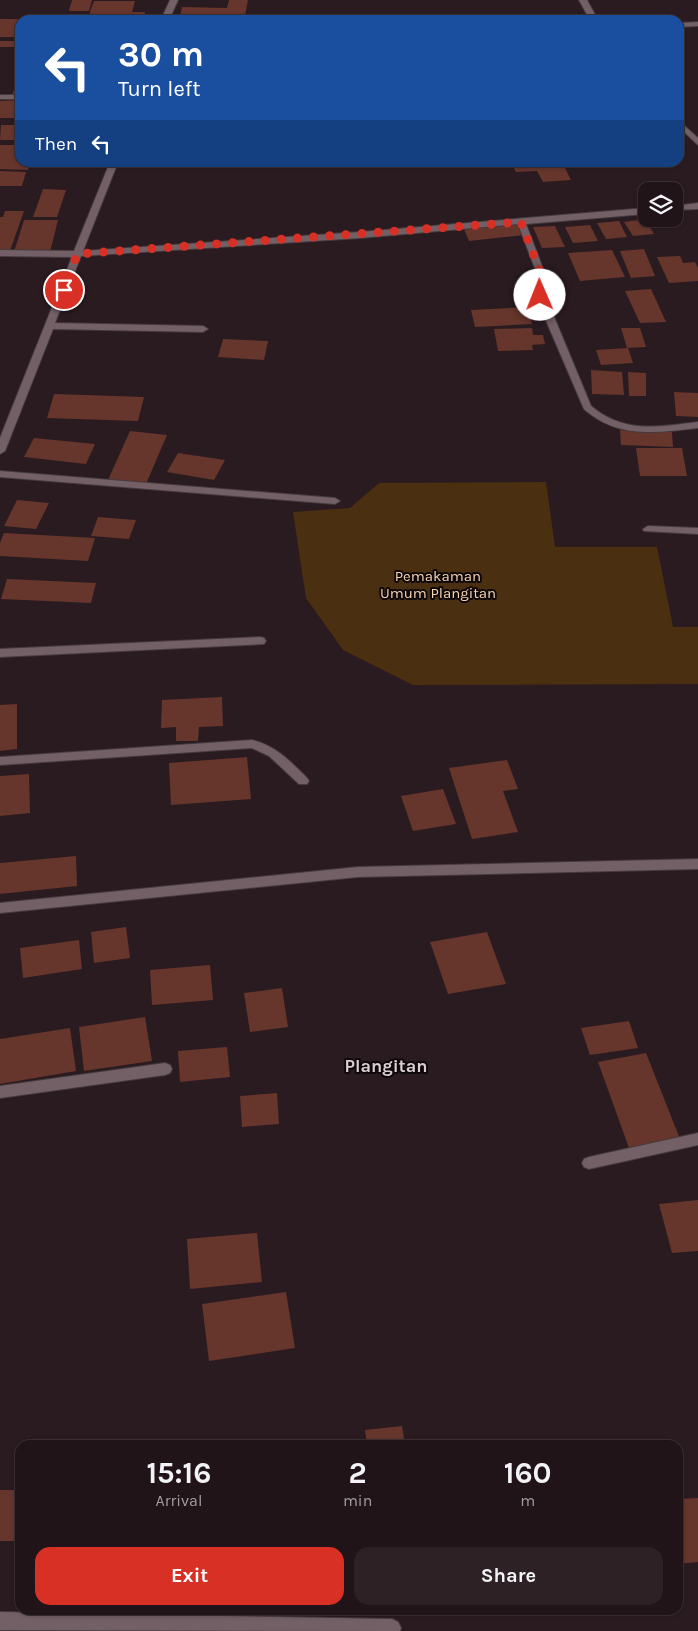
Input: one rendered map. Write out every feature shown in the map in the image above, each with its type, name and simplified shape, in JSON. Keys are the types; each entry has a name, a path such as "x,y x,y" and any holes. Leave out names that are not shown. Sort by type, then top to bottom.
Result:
{"street":[{"path":"167,15 174,0"},
{"path":"583,0 591,15"},
{"path":"684,25 698,24"},
{"path":"0,96 15,97"},
{"path":"684,129 698,143"},
{"path":"684,137 690,136"},
{"path":"0,451 112,167"},
{"path":"683,207 698,206"},
{"path":"0,253 77,254 638,212"},
{"path":"521,222 543,279 540,295 587,407 595,416 611,424 625,427 641,429 698,425"},
{"path":"50,326 202,328"},
{"path":"0,474 335,501"},
{"path":"648,530 698,531"},
{"path":"0,652 260,641"},
{"path":"0,761 252,744 262,745 302,781"},
{"path":"0,908 358,872 698,864"},
{"path":"0,1092 165,1069"},
{"path":"589,1162 698,1139"},
{"path":"0,1621 392,1628"}],"green space":[{"name":"Pemakaman Umum Plangitan","path":"546,482 555,547 657,547 673,627 698,627 698,684 413,685 343,650 306,598 293,512 350,508 379,483"}],"building":[{"path":"72,0 92,0 89,11 69,11"},
{"path":"229,0 248,0 245,15 180,15 182,7 227,8"},
{"path":"94,1 135,1 132,12 145,12 145,15 89,15"},
{"path":"0,19 15,19 15,37 0,37"},
{"path":"0,41 15,41 15,47 0,47"},
{"path":"15,100 15,118 0,118 0,101"},
{"path":"1,125 15,125 15,140 0,140"},
{"path":"0,145 15,145 15,167 29,167 28,170 0,169"},
{"path":"514,167 564,167 571,180 543,182 537,171 516,172"},
{"path":"0,171 26,172 22,186 0,186"},
{"path":"43,189 66,190 57,217 33,217"},
{"path":"5,211 24,211 10,251 0,251 0,217 3,217"},
{"path":"24,220 58,220 50,252 14,252"},
{"path":"638,220 638,227 650,227 654,234 633,236 624,222"},
{"path":"619,221 627,237 606,239 597,223"},
{"path":"519,224 525,235 469,241 464,229"},
{"path":"590,225 598,241 573,243 565,227"},
{"path":"555,226 565,247 542,248 533,227"},
{"path":"644,249 655,276 631,278 620,251"},
{"path":"612,250 625,277 580,281 568,253"},
{"path":"680,256 683,263 695,262 698,268 698,281 669,283 657,257"},
{"path":"651,289 666,322 640,323 625,291"},
{"path":"527,307 532,324 475,327 471,310"},
{"path":"532,328 533,335 543,335 545,344 532,345 533,350 498,351 494,329"},
{"path":"621,328 640,328 646,347 627,348"},
{"path":"223,339 268,341 264,360 218,357"},
{"path":"628,348 633,363 601,365 596,350"},
{"path":"591,370 622,372 624,395 592,394"},
{"path":"628,372 646,373 646,396 629,396"},
{"path":"674,392 698,393 698,417 676,416"},
{"path":"54,394 144,397 138,421 47,418"},
{"path":"620,430 672,432 673,447 621,445"},
{"path":"130,431 167,435 146,484 108,480"},
{"path":"34,438 95,444 86,464 24,457"},
{"path":"636,448 682,448 687,476 640,476"},
{"path":"178,453 225,460 214,480 167,472"},
{"path":"17,500 49,503 36,529 4,526"},
{"path":"98,517 136,520 129,539 91,536"},
{"path":"4,533 95,538 88,561 0,556 0,543"},
{"path":"7,579 96,583 91,603 1,599"},
{"path":"222,697 223,726 199,727 198,741 176,741 176,727 161,728 162,700"},
{"path":"17,704 17,749 0,751 0,705"},
{"path":"247,757 251,799 171,805 169,763"},
{"path":"507,760 518,789 503,791 518,832 472,839 449,768"},
{"path":"29,774 30,813 0,816 0,776"},
{"path":"443,789 456,824 413,831 401,796"},
{"path":"76,856 77,886 0,894 0,863"},
{"path":"126,927 130,958 94,963 91,932"},
{"path":"487,932 506,984 448,994 430,942"},
{"path":"79,940 82,969 23,978 20,948"},
{"path":"210,965 213,1000 152,1005 150,970"},
{"path":"282,988 288,1027 250,1032 244,993"},
{"path":"145,1017 152,1061 84,1071 79,1027"},
{"path":"629,1021 638,1048 590,1055 581,1028"},
{"path":"70,1028 76,1071 0,1084 0,1039"},
{"path":"227,1047 230,1077 180,1082 178,1051"},
{"path":"646,1053 680,1139 629,1148 598,1062"},
{"path":"277,1093 279,1124 242,1127 240,1096"},
{"path":"698,1200 698,1251 672,1253 659,1204"},
{"path":"257,1233 262,1282 190,1289 187,1239"},
{"path":"286,1292 295,1348 209,1361 202,1304"},
{"path":"402,1426 404,1440 366,1440 365,1430"},
{"path":"0,1490 15,1490 15,1541 0,1541"},
{"path":"698,1498 698,1562 683,1564 683,1499"}],"district":[{"name":"Plangitan","path":"386,1066"}],"route":[{"path":"64,290 77,254 521,222 543,279 540,295"}]}
